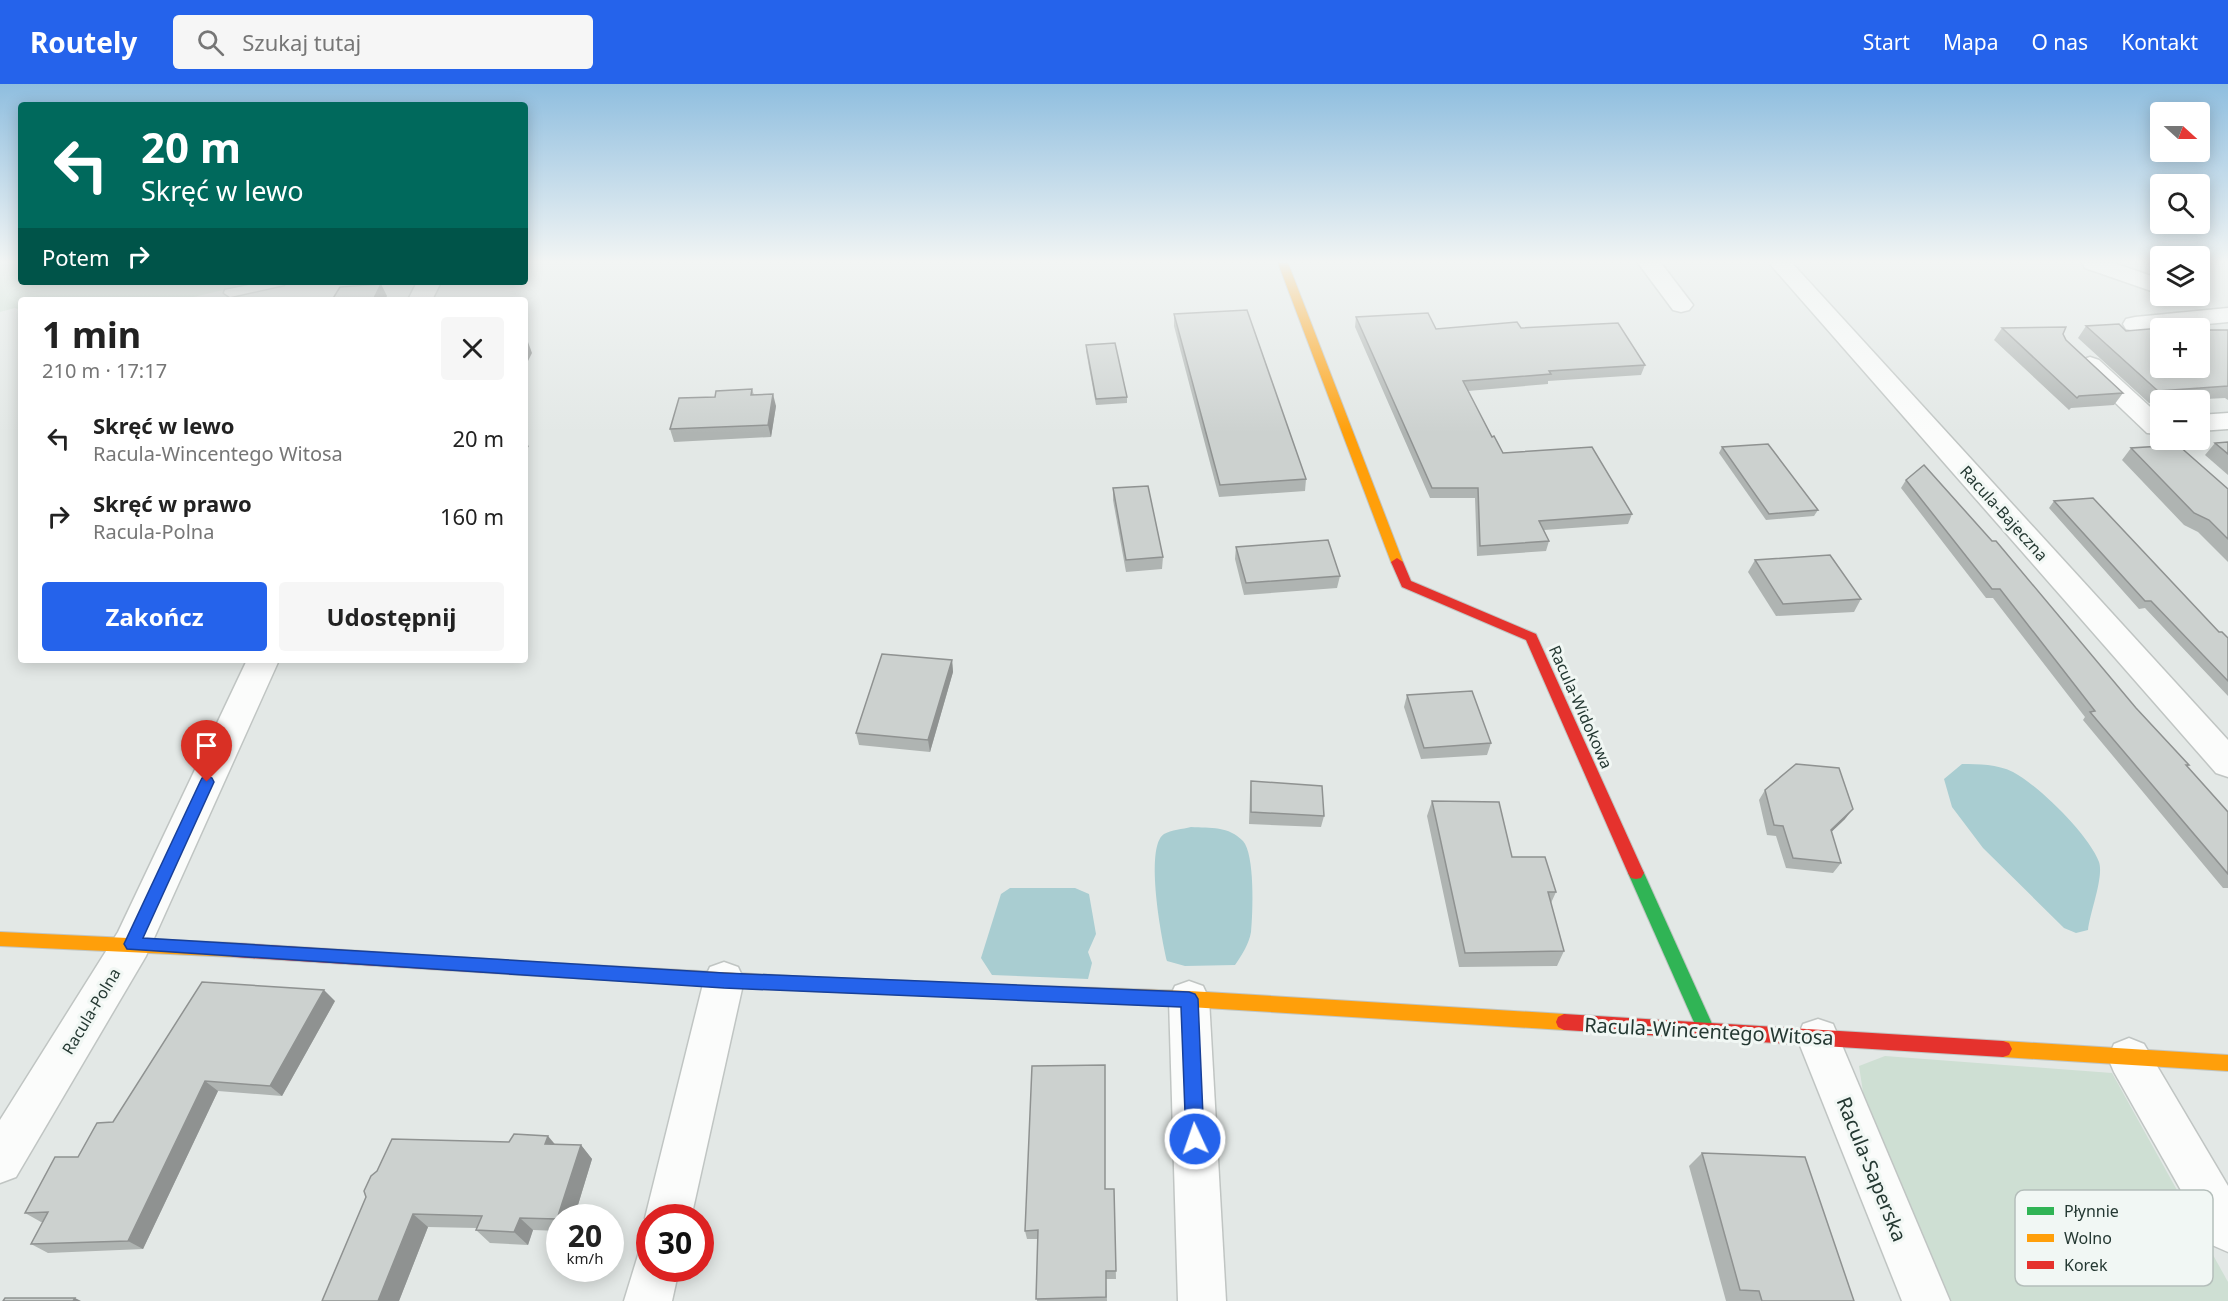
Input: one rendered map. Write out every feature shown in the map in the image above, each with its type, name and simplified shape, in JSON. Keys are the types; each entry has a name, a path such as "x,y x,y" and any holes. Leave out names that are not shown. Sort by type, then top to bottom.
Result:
{"street":[{"name":"Racula-Widokowa","path":"1305,320 1406,584 1531,637 1707,1032"},
{"name":"Racula-Bajeczna","path":"1831,320 2228,763"},
{"path":"2135,324 2171,320"},
{"path":"2069,345 2150,420"},
{"path":"2210,422 2228,421"},
{"name":"Racula-Polna","path":"0,1161 132,944 262,663"},
{"name":"Racula-Wincentego Witosa","path":"0,939 132,944 724,980 1189,999 2228,1063"},
{"path":"671,1204 724,980"},
{"path":"1189,999 1202,1301"},
{"name":"Racula-Saperska","path":"1818,1038 1926,1301"},
{"path":"2129,1058 2205,1190"},
{"path":"2213,1203 2228,1229"},
{"path":"648,1301 653,1282"}],"green space":[{"path":"1885,1056 2112,1073 2177,1190 2015,1190 2015,1286 2213,1286 2213,1255 2228,1282 2228,1301 1940,1301 1869,1131 1859,1066"}],"water":[{"path":"1962,764 1994,766 2007,769 2023,778 2049,799 2085,838 2100,868 2088,930 2076,933 2064,928 1983,848 1952,807 1944,779"},
{"path":"1191,827 1225,830 1238,836 1247,848 1252,885 1251,932 1247,945 1235,965 1185,966 1167,961 1156,895 1155,857 1158,842 1164,834"},
{"path":"1010,888 1075,888 1089,894 1096,934 1088,952 1092,963 1088,979 992,975 981,958 1001,894"}],"building":[{"path":"1176,320 1250,320 1306,479 1220,485"},
{"path":"1357,320 1431,320 1436,329 1517,322 1521,328 1618,323 1645,365 1549,371 1551,374 1463,381 1492,437 1494,436 1503,453 1592,447 1632,514 1539,521 1549,541 1480,546 1478,488 1432,488"},
{"path":"2119,324 2126,331 2150,329 2150,378 2210,378 2210,330 2228,330 2228,386 2157,390 2086,326"},
{"path":"2066,327 2063,334 2066,340 2123,393 2077,398 2002,328"},
{"path":"1115,343 1127,397 1096,399 1086,345"},
{"path":"752,389 751,395 773,394 768,425 670,429 679,398 715,397 716,391"},
{"path":"2228,442 2228,454 2215,443"},
{"path":"1768,444 1818,510 1769,514 1722,447"},
{"path":"2150,447 2150,450 2184,450 2228,489 2228,539 2209,520 2194,513 2131,448"},
{"path":"1924,465 1992,541 1996,541 2136,708 2189,765 2186,765 2228,812 2228,874 2090,712 2095,711 2000,589 1992,589 1906,480"},
{"path":"1148,486 1163,557 1126,560 1113,488"},
{"path":"2093,498 2219,632 2228,638 2228,681 2151,601 2145,601 2054,501"},
{"path":"1328,540 1340,576 1246,583 1236,547"},
{"path":"1830,555 1861,599 1783,604 1755,560"},
{"path":"882,654 952,660 928,740 856,733"},
{"path":"1472,691 1491,743 1424,748 1407,695"},
{"path":"1796,764 1839,768 1853,809 1831,830 1841,863 1793,858 1783,826 1774,825 1765,790"},
{"path":"1251,781 1322,786 1324,816 1251,812"},
{"path":"1432,801 1499,802 1512,857 1545,857 1556,892 1548,892 1564,951 1465,953"},
{"path":"202,982 324,990 270,1086 205,1081 128,1241 31,1244 48,1212 25,1213 55,1157 78,1157 97,1123 113,1122"},
{"path":"1105,1065 1105,1189 1114,1189 1116,1271 1106,1271 1106,1297 1036,1299 1038,1230 1025,1231 1032,1066"},
{"path":"514,1134 548,1136 545,1144 581,1145 562,1204 546,1204 546,1219 520,1218 514,1232 476,1230 482,1216 413,1214 378,1301 322,1301 366,1197 364,1191 371,1176 377,1171 392,1139 509,1142"},
{"path":"1702,1153 1805,1157 1854,1301 1762,1301 1759,1291 1740,1290"},
{"path":"5,1298 75,1298 73,1301 3,1301"}],"traffic: fast":[{"path":"1636,873 1707,1032"},
{"path":"811,984 1043,993"}],"traffic: slow":[{"path":"1305,320 1397,562"},
{"path":"0,939 234,950"},
{"path":"554,970 811,984"},
{"path":"1043,993 1189,999 1564,1022"},
{"path":"2003,1049 2228,1063"}],"traffic: jam":[{"path":"1397,562 1406,584 1531,637 1636,873"},
{"path":"234,950 554,970"},
{"path":"1564,1022 2003,1049"}],"route":[{"path":"207,782 132,944 724,980 1189,999 1195,1139"}]}
